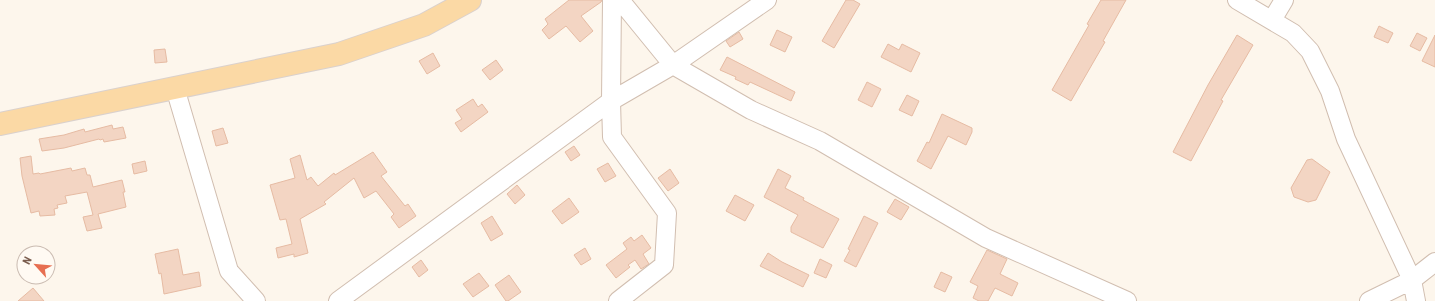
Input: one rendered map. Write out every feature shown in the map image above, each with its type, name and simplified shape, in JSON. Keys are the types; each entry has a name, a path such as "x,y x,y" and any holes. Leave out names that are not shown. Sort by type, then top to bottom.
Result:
{"main road":[{"path":"0,124 339,54 424,25 470,0"}],"street":[{"path":"612,0 612,137 667,213 664,265 618,301"},
{"path":"620,0 673,65 751,110 820,140 986,238 1127,301"},
{"path":"338,301 611,101 673,65 767,0"},
{"path":"1237,0 1293,33 1310,51 1330,91 1346,139 1412,280 1416,301"},
{"path":"1272,20 1284,0"},
{"path":"175,88 229,271 256,301"},
{"path":"1369,301 1412,280 1435,262"}],"building":[{"path":"569,0 602,0 581,16 593,31 580,42 566,26 549,39 542,30 548,24 545,19"},
{"path":"846,0 853,0 860,4 834,48 822,41"},
{"path":"1101,0 1126,0 1103,41 1105,42 1071,101 1052,90 1089,25 1087,24"},
{"path":"1379,26 1393,33 1388,43 1374,37"},
{"path":"777,30 792,37 785,52 770,45"},
{"path":"739,32 743,39 730,47 726,41"},
{"path":"1417,33 1427,38 1420,51 1410,46"},
{"path":"1237,35 1253,45 1221,100 1223,101 1191,161 1173,152 1208,85"},
{"path":"1435,35 1435,67 1422,61"},
{"path":"888,44 899,50 902,44 920,53 911,72 881,57"},
{"path":"165,49 167,62 155,63 154,50"},
{"path":"433,53 440,66 427,74 419,61"},
{"path":"727,57 795,92 791,101 750,82 748,85 735,79 736,77 720,70"},
{"path":"496,60 503,70 490,80 482,70"},
{"path":"867,82 881,89 872,107 858,100"},
{"path":"907,95 919,101 912,116 899,110"},
{"path":"473,99 478,107 482,104 488,112 461,132 455,123 462,119 456,110"},
{"path":"942,114 972,128 972,132 966,145 948,136 931,169 917,161 927,142 929,143"},
{"path":"112,125 113,129 123,127 126,138 104,142 103,139 99,139 64,148 42,151 39,139 64,135 84,129 85,132"},
{"path":"223,128 228,143 216,146 212,131"},
{"path":"574,146 580,155 571,161 565,152"},
{"path":"373,152 387,172 381,176 405,206 408,204 416,216 399,228 391,217 394,214 376,191 364,198 354,178 324,202 326,204 300,219 308,253 294,257 294,254 278,258 276,248 292,244 286,219 280,220 270,185 295,178 290,159 300,155 307,180 311,177 318,186 334,173 335,175"},
{"path":"31,156 33,174 71,168 72,171 85,168 87,175 90,175 93,187 122,180 125,192 123,192 126,207 98,214 102,228 87,231 83,217 93,215 87,192 65,196 67,203 57,205 58,208 54,209 55,215 40,216 39,211 31,213 22,176 20,158"},
{"path":"1312,159 1330,172 1316,200 1308,202 1294,197 1291,188 1307,160"},
{"path":"145,161 147,171 134,174 132,164"},
{"path":"608,163 616,176 605,182 597,169"},
{"path":"670,169 679,183 668,191 658,178"},
{"path":"778,169 791,176 785,188 804,198 803,200 839,219 823,248 791,232 791,227 798,215 764,197"},
{"path":"517,185 525,195 515,204 507,194"},
{"path":"735,195 754,205 745,221 726,211"},
{"path":"569,198 579,212 562,224 552,211"},
{"path":"895,199 909,207 901,220 887,212"},
{"path":"492,216 503,234 491,241 481,223"},
{"path":"864,216 878,223 856,267 844,261 850,250 848,249"},
{"path":"642,235 651,248 643,254 649,264 641,269 635,260 628,265 630,267 616,278 606,265 627,249 623,243 631,237 634,241"},
{"path":"585,248 591,259 581,265 574,255"},
{"path":"178,249 183,275 199,272 201,286 164,294 161,273 159,274 155,254"},
{"path":"987,250 1007,259 1000,274 1018,283 1012,296 995,288 988,301 979,301 973,298 978,286 970,282"},
{"path":"768,253 782,262 809,275 803,287 760,266"},
{"path":"820,259 832,265 826,278 814,273"},
{"path":"421,260 428,270 419,277 412,267"},
{"path":"941,272 952,277 945,292 934,287"},
{"path":"479,273 489,286 473,297 463,284"},
{"path":"509,275 521,292 506,301 495,285"},
{"path":"33,288 44,301 18,301"}]}
